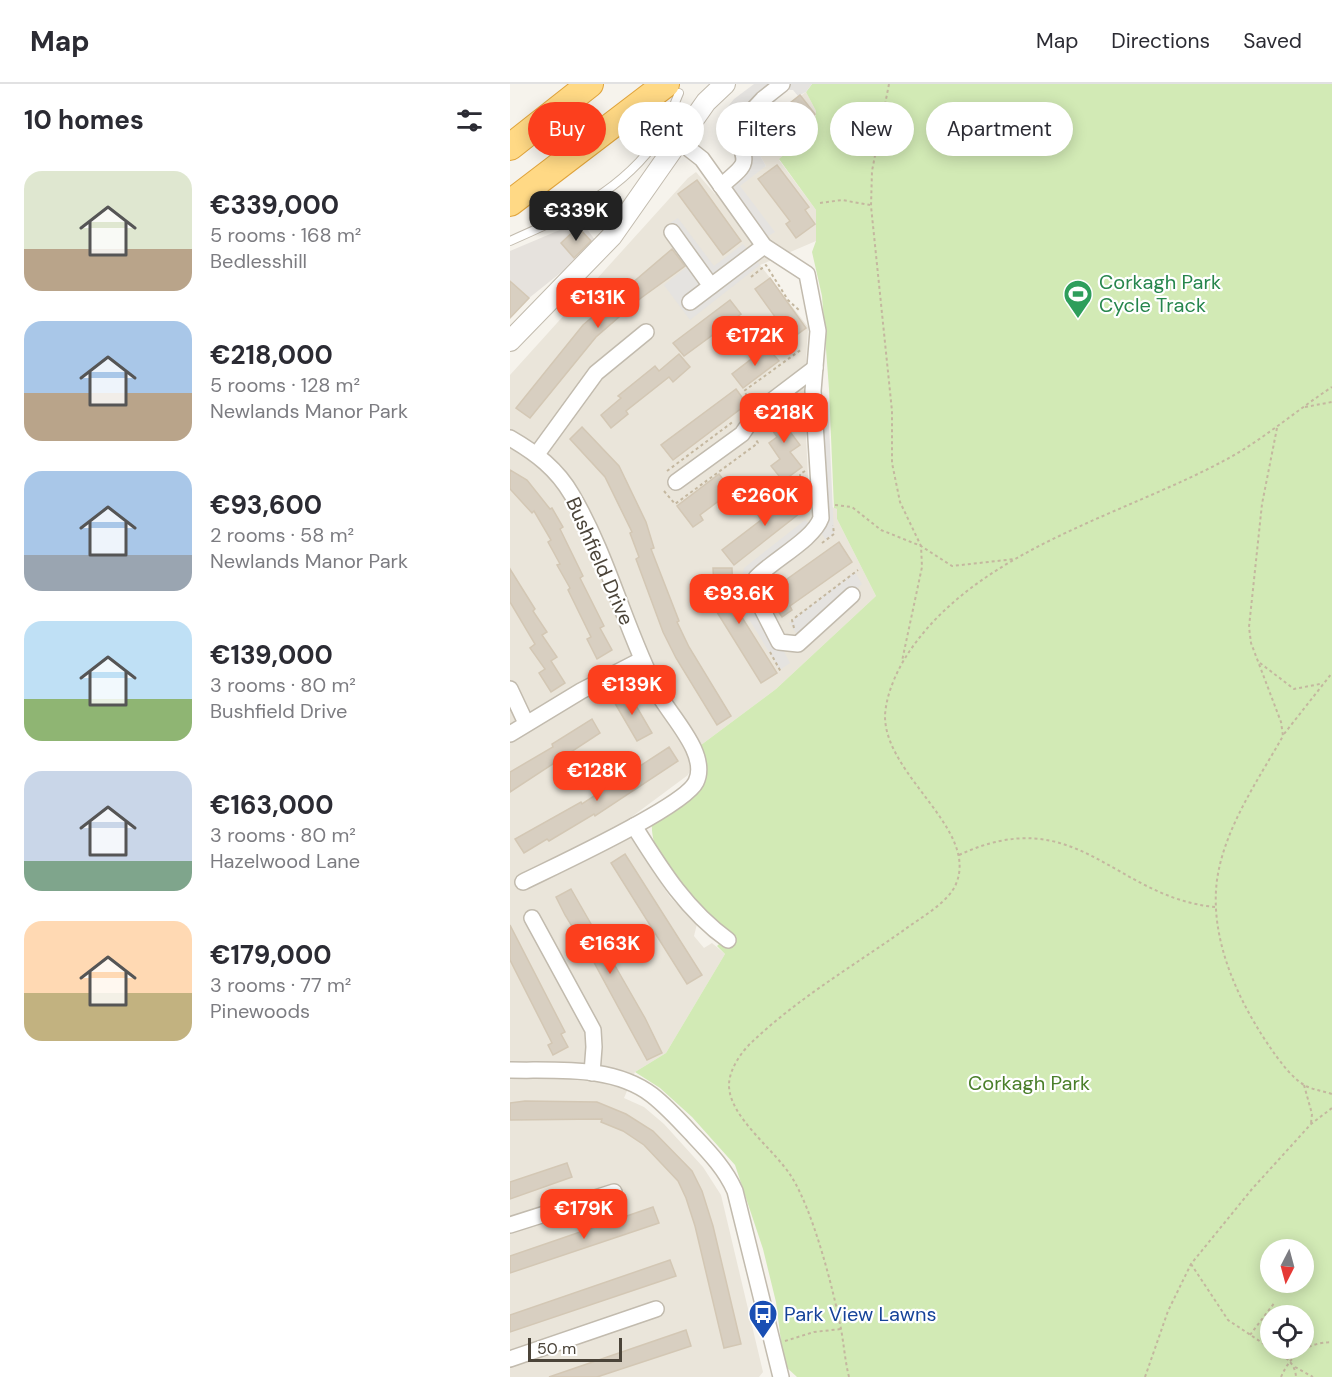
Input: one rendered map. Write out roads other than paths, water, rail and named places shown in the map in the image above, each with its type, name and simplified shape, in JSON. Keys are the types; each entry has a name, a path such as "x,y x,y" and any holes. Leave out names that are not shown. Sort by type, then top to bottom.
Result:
{"highway":[{"path":"566,102 590,84"},
{"path":"510,203 673,88"},
{"path":"510,147 528,132"}],"street":[{"path":"704,105 725,84"},
{"path":"721,186 743,168 746,155 735,129 763,99 782,84"},
{"path":"510,341 612,236 669,156"},
{"path":"698,156 764,246 807,274 818,331 813,409 822,518 818,528 769,565 756,578 756,597 779,642 791,645 802,641 852,595"},
{"path":"672,232 711,286"},
{"path":"690,302 764,246"},
{"path":"537,454 570,406 597,373 646,332"},
{"path":"668,480 742,434 757,412 815,368"},
{"name":"Bushfield Drive","path":"510,438 537,454 553,469 572,494 591,532 641,660 668,710 695,750 699,762 699,773 695,785 634,826 524,882"},
{"path":"510,734 641,660"},
{"path":"510,689 526,723"},
{"path":"634,826 674,890 710,927 728,940"},
{"path":"532,918 593,1030 598,1074"},
{"path":"510,1071 598,1074 616,1077 653,1095 710,1153 728,1176 735,1191 781,1377"},
{"path":"510,1225 614,1192"},
{"path":"510,1359 656,1309"}],"lane":[{"path":"559,102 576,84"},
{"path":"510,241 612,189 639,163 661,134 673,88"}],"place":[{"name":"Corkagh Park Cycle Track","path":"1078,320"},
{"name":"Park View Lawns","path":"763,1340"}],"park label":[{"name":"Corkagh Park","path":"1029,1083"}]}
